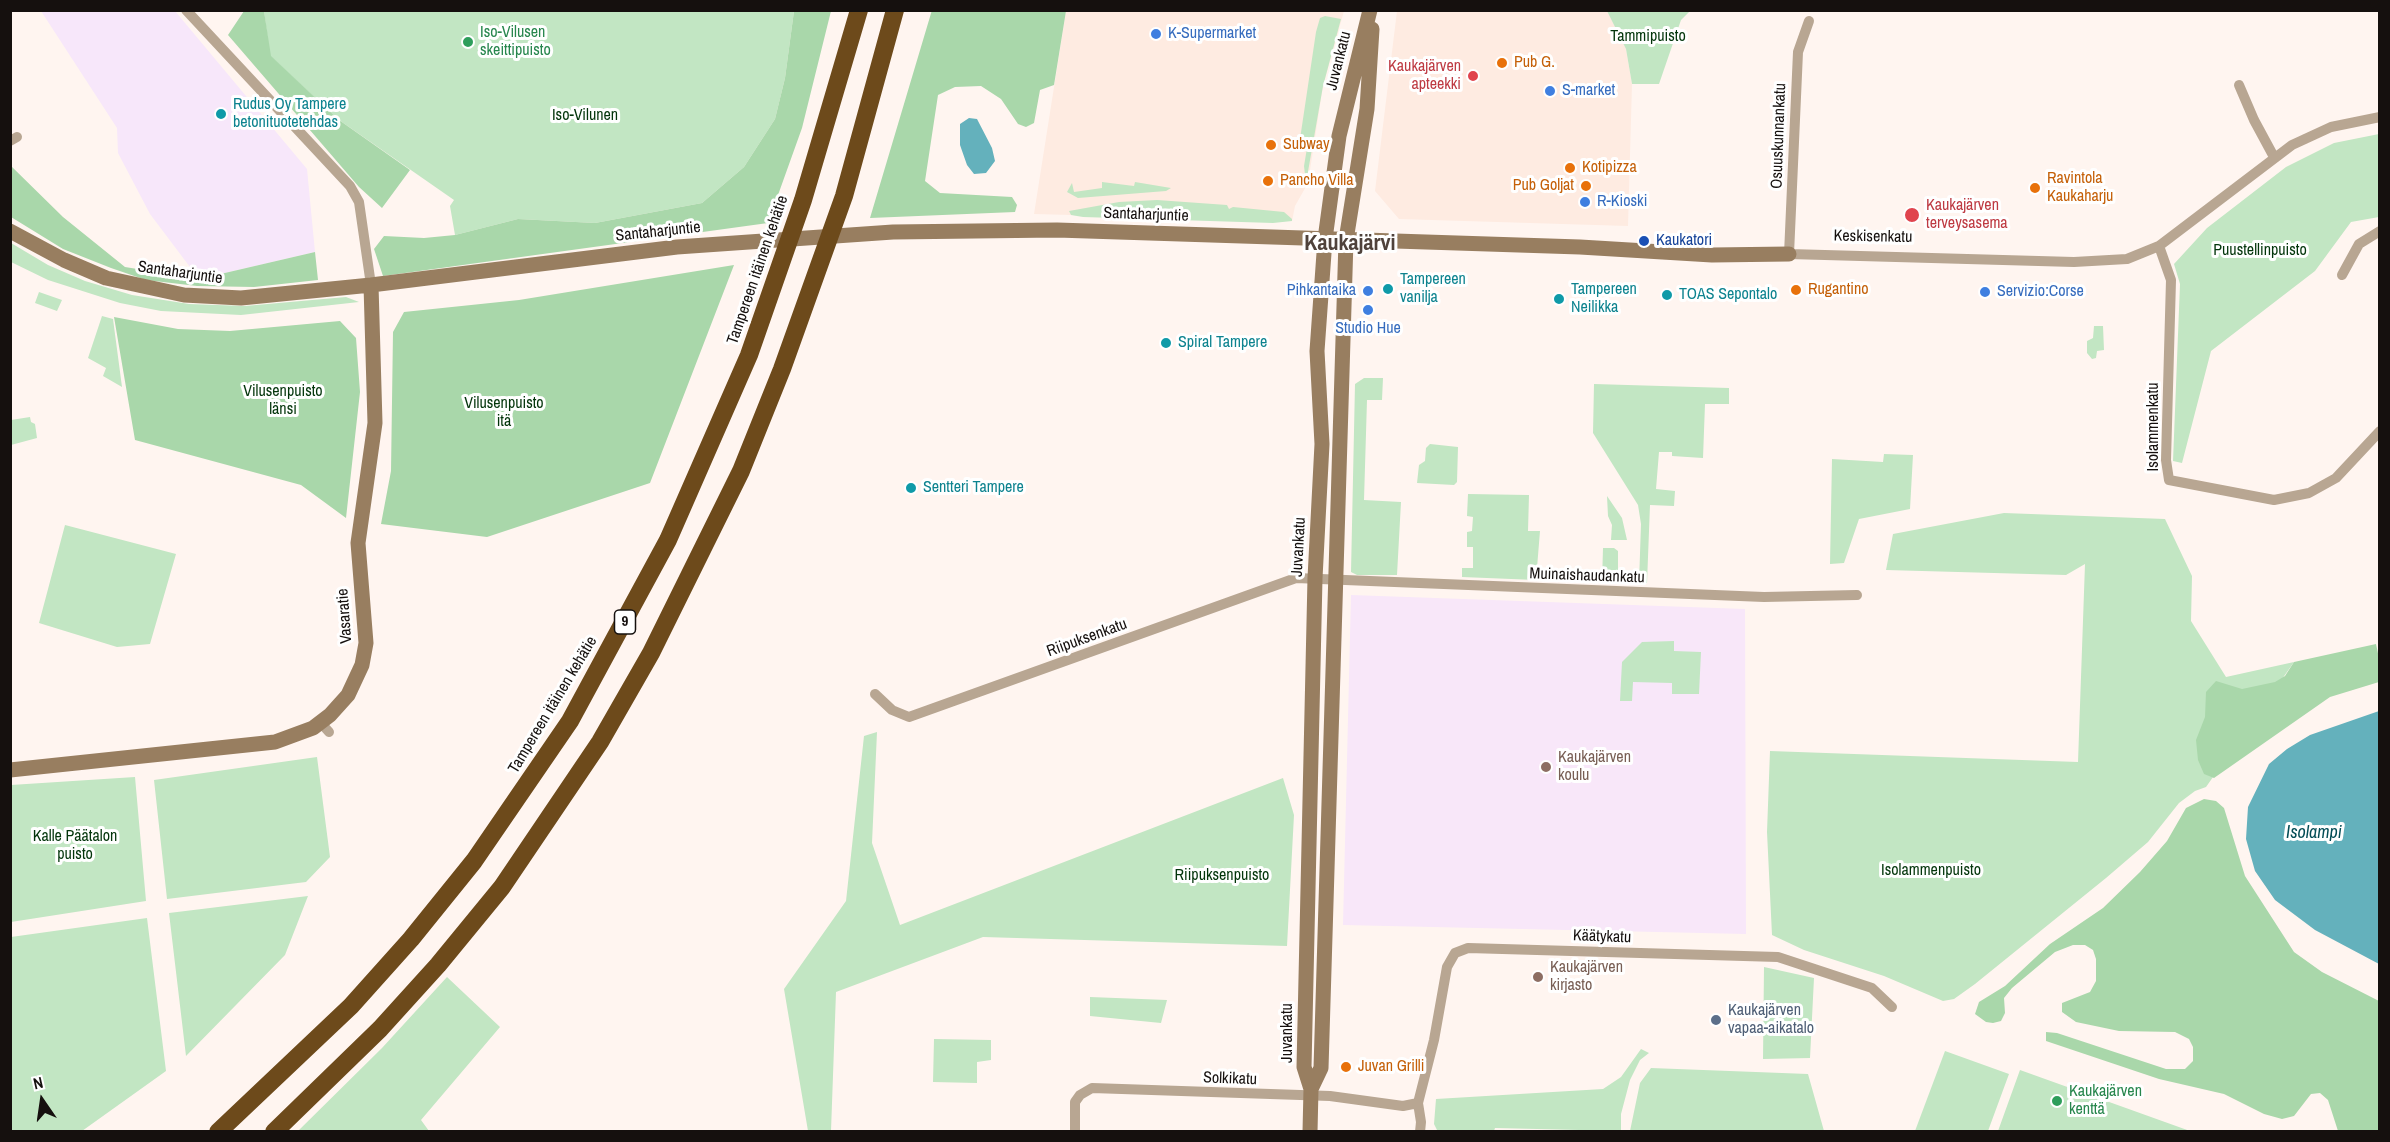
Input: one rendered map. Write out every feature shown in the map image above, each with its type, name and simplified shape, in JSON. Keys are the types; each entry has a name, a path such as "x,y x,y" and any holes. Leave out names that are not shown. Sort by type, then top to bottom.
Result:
{"highway":[{"name":"9","path":"274,1131 380,1029 438,965 502,887 600,742 651,653 741,471 782,369 844,196 895,10"},
{"name":"Tampereen itäinen kehätie","path":"218,1131 351,1006 411,939 474,861 570,721 668,540 749,355 803,200 857,13"}],"main road":[{"name":"Juvankatu","path":"1310,1131 1311,1093 1304,1067 1315,578 1322,444 1317,351 1325,239 1339,136 1372,10"},
{"name":"Juvankatu","path":"1311,1093 1321,1068 1346,240 1367,109 1372,10"},
{"name":"Santaharjuntie","path":"10,231 64,260 106,278 184,295 264,297 714,244 893,232 1057,230 1325,239"},
{"name":"Keskisenkatu","path":"1325,239 1580,247 1712,255 1789,254"},
{"name":"Vasaratie","path":"10,770 275,742 325,727 353,688 365,649 358,543 375,423 371,285"}],"street":[{"path":"186,10 350,186 359,202 371,285"},
{"name":"Osuuskunnankatu","path":"1789,254 1798,52 1809,21"},
{"path":"2239,85 2254,120 2274,157"},
{"name":"Keskisenkatu","path":"1789,254 2110,262 2127,259 2159,246 2274,157 2331,127 2379,117"},
{"path":"2342,275 2359,244 2379,231"},
{"name":"Isolammenkatu","path":"2159,246 2171,280 2166,460 2169,480 2274,500 2309,493 2336,478 2379,431"},
{"name":"Riipuksenkatu","path":"875,694 892,710 909,717 1296,578 1315,578"},
{"name":"Muinaishaudankatu","path":"1315,578 1764,597 1857,595"},
{"name":"Käätykatu","path":"1420,1131 1418,1103 1434,1040 1447,967 1455,953 1468,948 1778,957 1872,988 1892,1007"},
{"name":"Solkikatu","path":"1075,1131 1075,1102 1080,1095 1092,1089 1311,1093 1403,1106 1418,1103"}],"shaded area":[{"path":"41,11 175,11 307,169 315,252 199,279 150,214 118,153 117,128"},
{"path":"1066,11 1344,11 1323,86 1308,183 1295,206 1292,221 1034,214"},
{"path":"1397,11 1607,11 1626,49 1632,84 1628,226 1399,219 1375,191"},
{"name":"Kaukajärven koulu","path":"1351,595 1745,609 1746,934 1343,925"}],"green space":[{"path":"932,10 1066,11 1054,85 1040,90 1034,123 1026,127 1018,124 1001,99 981,86 955,87 938,95 925,181 940,193 1012,197 1017,205 1015,212 870,218"},
{"path":"244,11 264,11 271,56 339,120 410,170 382,208 359,187 228,35"},
{"name":"Iso-Vilunen","path":"264,11 794,11 785,78 775,119 744,167 702,203 595,223 518,219 455,235 450,206 454,200 339,120 270,56"},
{"path":"794,11 831,11 802,128 768,223 383,276 374,249 384,236 424,238 455,235 518,219 595,223 702,203 744,167 775,119 785,78"},
{"name":"Tammipuisto","path":"1607,11 1690,11 1681,20 1659,84 1632,84 1626,49"},
{"path":"1325,16 1341,19 1323,86 1306,183 1304,166 1308,142 1300,139 1316,32 1320,18"},
{"name":"Puustellinpuisto","path":"2379,134 2379,217 2351,222 2315,271 2211,351 2182,463 2173,461 2180,284 2174,264 2207,228 2286,167 2334,143"},
{"path":"10,165 63,217 125,267 199,279 315,252 318,280 254,287 197,286 146,280 111,268 63,249 11,217"},
{"path":"1102,182 1134,186 1135,182 1171,188 1166,191 1078,198 1067,192 1072,183 1074,192 1102,188"},
{"path":"1157,200 1227,205 1229,209 1233,207 1284,212 1292,221 1273,223 1083,217 1071,215 1069,211 1119,202"},
{"path":"11,243 48,265 85,281 132,295 189,304 245,306 346,297 359,302 241,315 161,311 120,303 48,280 11,262"},
{"name":"Vilusenpuisto itä","path":"734,265 650,483 487,537 381,524 391,471 393,332 404,312 519,300"},
{"path":"39,292 62,300 57,311 35,303"},
{"path":"102,316 113,319 122,387 103,376 106,368 88,358"},
{"name":"Vilusenpuisto länsi","path":"114,317 178,329 230,331 340,321 356,338 360,392 346,518 301,485 135,440"},
{"path":"2094,326 2103,326 2104,350 2097,351 2096,358 2092,359 2087,353 2087,341 2093,338"},
{"path":"1364,378 1383,378 1382,400 1367,400 1364,500 1401,502 1397,575 1357,575 1351,572 1355,384"},
{"path":"1594,384 1729,388 1729,404 1705,404 1703,458 1672,456 1672,452 1659,452 1656,489 1675,491 1674,506 1650,505 1647,583 1639,583 1641,524 1638,505 1593,433"},
{"path":"30,417 31,422 35,424 37,438 11,445 11,420"},
{"path":"1430,444 1458,447 1457,482 1454,485 1417,483 1419,465 1425,461 1426,448"},
{"path":"1884,454 1913,455 1910,509 1859,519 1844,563 1830,564 1832,459 1883,462"},
{"path":"1468,494 1529,495 1528,531 1540,531 1536,580 1462,577 1462,568 1473,568 1473,547 1467,547 1467,532 1472,531 1473,517 1467,516"},
{"path":"1607,496 1622,518 1627,540 1611,540 1612,525 1608,516"},
{"name":"Isolammenpuisto","path":"2004,513 2165,519 2192,576 2191,621 2226,677 2294,662 2206,787 2195,791 2179,803 2148,842 2106,878 1975,984 1954,999 1943,1001 1884,976 1804,950 1772,935 1767,832 1770,751 2078,762 2085,564 2066,575 1886,570 1893,534"},
{"path":"65,525 176,554 150,644 117,647 39,623"},
{"path":"1603,548 1614,548 1618,551 1618,570 1625,570 1625,583 1602,582"},
{"path":"1674,641 1674,651 1701,652 1699,694 1672,694 1672,683 1633,682 1632,701 1620,701 1622,662 1642,642"},
{"path":"2376,644 2379,658 2379,682 2330,697 2214,778 2204,774 2198,760 2196,740 2205,717 2206,692 2216,681 2242,689 2275,682 2285,676 2294,662"},
{"name":"Riipuksenpuisto","path":"877,732 872,843 900,925 1283,778 1294,815 1287,946 983,937 836,992 831,1131 808,1131 784,989 846,901 864,736"},
{"path":"317,757 330,857 306,882 167,899 154,780"},
{"name":"Kalle Päätalon puisto","path":"135,777 146,901 11,922 11,785"},
{"path":"2204,799 2216,801 2224,808 2245,876 2294,952 2322,972 2379,1001 2379,1131 2338,1131 2328,1100 2320,1093 2311,1094 2294,1116 2282,1119 2264,1114 2224,1094 2159,1079 2046,1041 2046,1032 2057,1033 2166,1069 2185,1069 2193,1061 2193,1047 2189,1039 2175,1032 2119,1031 2076,1022 2062,1012 2062,1003 2090,992 2096,981 2096,959 2093,950 2085,945 2073,945 2055,952 2012,988 2004,998 2005,1013 2001,1021 1986,1022 1975,1014 1979,1002 2005,986 2050,944 2103,908 2140,872 2167,841 2186,808"},
{"path":"308,896 285,955 186,1056 169,913"},
{"path":"147,918 166,1071 82,1131 11,1131 11,937"},
{"path":"1764,967 1814,978 1810,1058 1763,1059"},
{"path":"447,977 500,1027 421,1120 429,1131 298,1131 382,1048"},
{"path":"1090,997 1167,1000 1161,1023 1090,1016"},
{"path":"934,1039 991,1040 991,1060 977,1062 977,1083 933,1082"},
{"path":"1641,1049 1649,1053 1640,1060 1630,1080 1621,1114 1621,1131 1495,1128 1494,1131 1438,1132 1434,1124 1436,1099 1603,1089 1621,1077"},
{"path":"1945,1051 2009,1074 1988,1131 1915,1131"},
{"path":"1651,1068 1808,1074 1824,1131 1630,1131 1640,1083"},
{"name":"Kaukajärven kenttä","path":"2020,1070 2190,1131 1998,1131"}],"water":[{"path":"969,118 977,119 992,148 995,161 986,173 974,174 967,165 960,145 960,124"},
{"name":"Isolampi","path":"2380,711 2379,964 2315,930 2275,900 2255,871 2246,839 2248,807 2269,764 2287,749 2310,735"}],"place":[{"name":"K-Supermarket","path":"1156,34"},
{"name":"Iso-Vilusen skeittipuisto","path":"468,42"},
{"name":"Pub G.","path":"1502,63"},
{"name":"Kaukajärven apteekki","path":"1473,76"},
{"name":"S-market","path":"1550,91"},
{"name":"Rudus Oy Tampere betonituotetehdas","path":"221,114"},
{"name":"Subway","path":"1271,145"},
{"name":"Kotipizza","path":"1570,168"},
{"name":"Pancho Villa","path":"1268,181"},
{"name":"Pub Goljat","path":"1586,186"},
{"name":"Ravintola Kaukaharju","path":"2035,188"},
{"name":"R-Kioski","path":"1585,202"},
{"name":"Kaukajärven terveysasema","path":"1912,215"},
{"name":"Kaukatori","path":"1644,241"},
{"name":"Tampereen vanilja","path":"1388,289"},
{"name":"Rugantino","path":"1796,290"},
{"name":"Pihkantaika","path":"1368,291"},
{"name":"Servizio:Corse","path":"1985,292"},
{"name":"TOAS Sepontalo","path":"1667,295"},
{"name":"Tampereen Neilikka","path":"1559,299"},
{"name":"Studio Hue","path":"1368,310"},
{"name":"Spiral Tampere","path":"1166,343"},
{"name":"Sentteri Tampere","path":"911,488"},
{"name":"Kaukajärven koulu","path":"1546,767"},
{"name":"Kaukajärven kirjasto","path":"1538,977"},
{"name":"Kaukajärven vapaa-aikatalo","path":"1716,1020"},
{"name":"Juvan Grilli","path":"1346,1067"},
{"name":"Kaukajärven kenttä","path":"2057,1101"}],"district":[{"name":"Kaukajärvi","path":"1350,244"}]}
